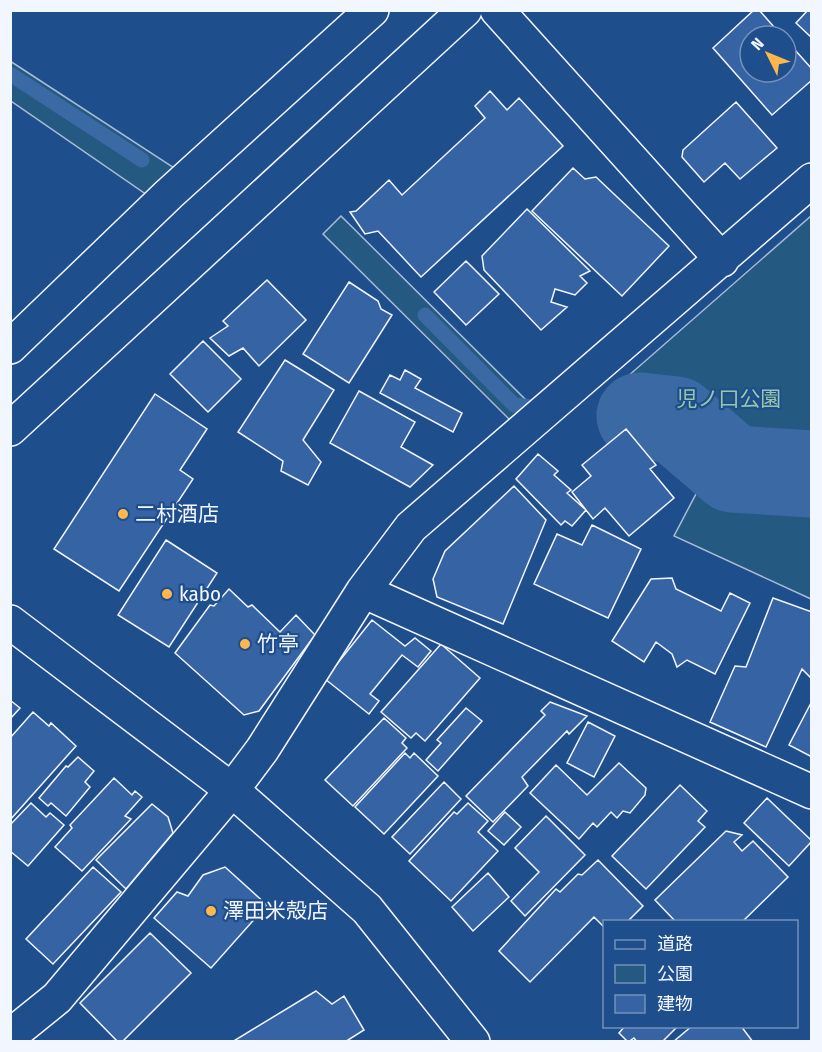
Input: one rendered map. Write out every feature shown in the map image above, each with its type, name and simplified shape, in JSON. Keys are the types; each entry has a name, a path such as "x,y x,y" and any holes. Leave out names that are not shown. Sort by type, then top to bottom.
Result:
{"street":[{"path":"10,347 169,194 372,10"},
{"path":"10,429 465,10"},
{"path":"497,10 722,260"},
{"path":"10,1036 57,998 232,790 261,750 363,591 411,526 812,180"},
{"path":"363,591 812,792"},
{"path":"10,622 232,790 366,909 473,1041"}],"green space":[{"path":"10,61 182,173 153,199 11,101"},
{"path":"341,216 533,407 514,424 323,234"},
{"name":"児ノ口公園","path":"811,216 811,599 674,536 698,490 611,391"}],"building":[{"path":"754,10 759,10 771,24 739,24"},
{"path":"808,10 812,10 812,38 798,24 796,23"},
{"path":"738,25 738,76 713,48"},
{"path":"798,53 812,69 812,80 772,115 745,84 798,84"},
{"path":"490,91 507,110 519,98 563,146 421,277 378,231 365,234 350,212 356,211 389,180 402,195 485,118 475,106"},
{"path":"736,102 777,148 740,179 725,163 704,182 682,157 683,150"},
{"path":"573,168 585,179 596,177 669,246 622,296 532,211"},
{"path":"527,209 590,271 580,276 587,283 575,295 555,289 551,302 567,307 541,330 484,270 482,256"},
{"path":"466,261 499,294 466,325 434,292"},
{"path":"267,280 306,320 259,366 243,348 229,356 210,338 228,326 223,321"},
{"path":"349,282 378,301 381,309 392,315 349,383 303,354"},
{"path":"203,341 241,379 208,412 170,374"},
{"path":"285,360 334,390 303,440 321,462 308,485 281,471 283,461 238,432"},
{"path":"405,370 421,379 415,388 462,413 453,432 380,393 390,375 400,380"},
{"path":"359,391 415,422 401,447 433,465 410,487 330,443"},
{"name":"二村酒店","path":"155,394 207,429 180,470 193,479 119,591 54,549"},
{"path":"626,429 656,465 650,469 674,498 629,536 605,508 593,519 572,492 591,476 582,465"},
{"path":"538,454 558,471 554,475 571,490 567,493 586,510 572,526 565,521 561,525 516,479"},
{"path":"514,486 546,520 503,624 437,597 433,579 445,551"},
{"path":"592,525 641,549 608,618 534,584 557,534 582,545"},
{"name":"kabo","path":"166,540 217,573 169,647 118,615"},
{"path":"672,578 676,589 721,611 730,593 750,603 715,674 687,660 677,667 672,654 656,642 644,662 612,641 651,579"},
{"name":"竹亭","path":"229,589 248,607 252,605 280,632 296,615 315,635 259,711 244,715 175,653 210,605 214,606"},
{"path":"773,598 812,612 812,674 810,677 802,669 766,747 710,722 735,666 746,667"},
{"path":"372,620 405,646 415,638 431,651 418,667 402,655 370,694 379,701 369,714 325,679"},
{"path":"441,644 480,678 425,741 416,733 411,738 381,712"},
{"path":"10,700 20,708 10,719"},
{"path":"812,701 812,757 789,745"},
{"path":"550,702 587,716 569,734 567,731 522,777 528,786 493,822 466,796 545,715 541,711"},
{"path":"466,708 482,721 438,771 426,760 441,743 437,740"},
{"path":"33,712 49,726 51,723 76,746 10,820 10,738"},
{"path":"384,718 406,738 402,743 407,748 353,806 325,780"},
{"path":"588,722 615,736 594,777 567,763"},
{"path":"405,753 410,758 414,753 438,776 384,834 355,807"},
{"path":"78,757 94,771 85,782 90,787 66,816 51,803 48,806 39,798 66,766 68,767"},
{"path":"619,763 646,788 645,795 630,813 623,811 617,818 611,812 597,827 593,823 579,839 530,793 556,765 587,795"},
{"path":"114,778 132,795 135,791 142,797 125,816 131,819 82,871 55,847 72,828 70,825"},
{"path":"444,782 461,799 410,854 392,837"},
{"path":"680,785 707,811 698,821 705,827 646,889 612,856"},
{"path":"767,798 812,841 789,866 744,823"},
{"path":"31,803 46,817 50,813 64,825 28,866 10,851 10,825"},
{"path":"468,803 488,821 478,832 498,851 451,901 409,861 454,812 457,814"},
{"path":"152,804 168,817 173,833 126,889 96,860"},
{"path":"505,812 521,827 504,845 488,831"},
{"path":"546,816 585,855 525,916 511,901 539,872 515,848"},
{"path":"726,831 742,835 734,842 742,851 753,841 788,877 744,920 674,920 655,900"},
{"path":"598,860 643,906 629,920 603,920 603,926 594,917 530,982 499,951 556,889 560,892 578,874 582,875"},
{"path":"93,867 121,892 53,964 26,939"},
{"name":"澤田米殻店","path":"225,867 267,905 211,968 154,918 177,892 188,896 203,875"},
{"path":"488,873 509,897 473,931 452,907"},
{"path":"150,933 191,973 122,1042 118,1042 80,1003"},
{"path":"316,991 332,1004 344,996 364,1030 345,1042 232,1042"},
{"path":"623,1028 676,1028 662,1042 637,1042 634,1038 628,1042 619,1033"},
{"path":"690,1028 742,1028 753,1042 673,1042"}],"waterway":[{"path":"10,74 142,160"},
{"path":"425,315 514,405 533,407"},
{"path":"604,412 640,416"},
{"path":"640,416 676,420 733,469 812,474"}],"place":[{"name":"二村酒店","path":"123,514"},
{"name":"kabo","path":"167,594"},
{"name":"竹亭","path":"245,644"},
{"name":"澤田米殻店","path":"211,911"}]}
